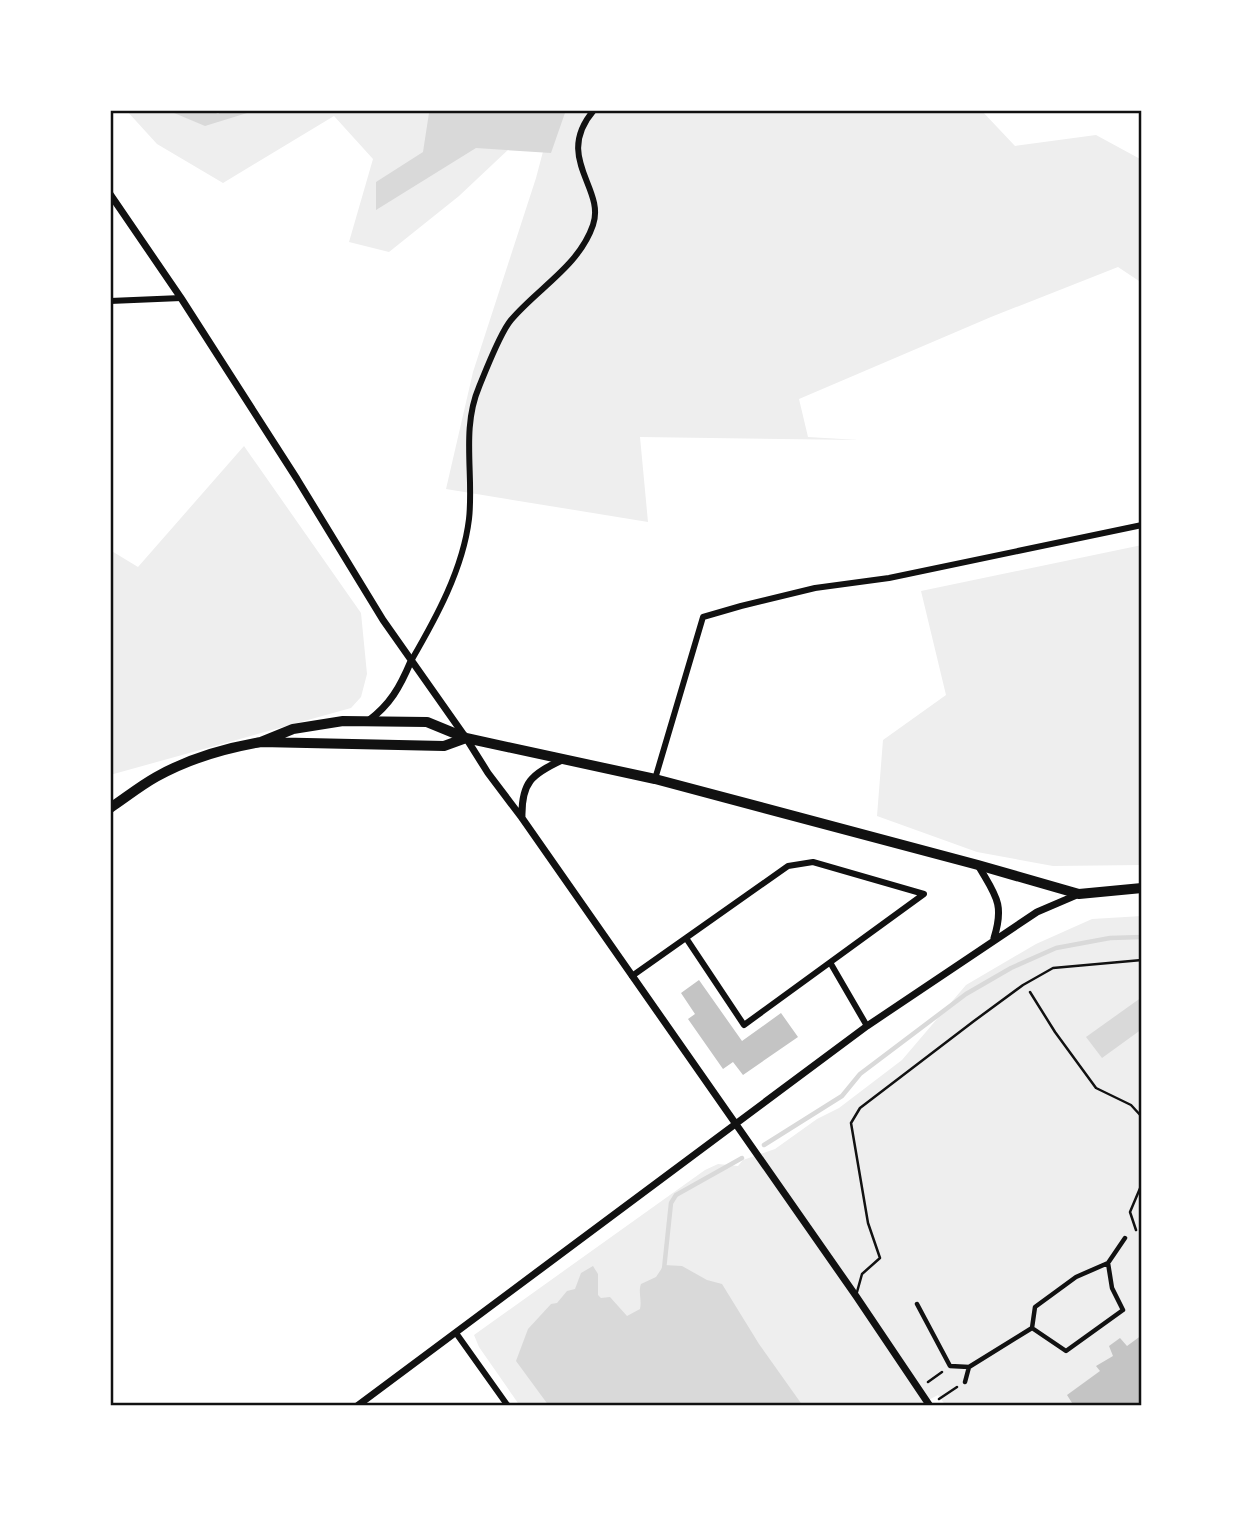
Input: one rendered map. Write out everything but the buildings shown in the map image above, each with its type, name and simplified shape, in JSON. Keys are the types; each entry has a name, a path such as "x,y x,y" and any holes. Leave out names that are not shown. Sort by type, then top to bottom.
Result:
{"highway":[{"path":"261,742 293,729 343,721 427,722 466,738 655,779 1079,894 1142,888"},
{"path":"110,808 157,777 198,758 238,746 261,742 444,746 466,738"}],"street":[{"path":"368,721 384,709 398,691 440,608 462,551 469,518 471,419 477,390 509,322 575,257 593,227 597,212 581,170 577,144 588,117 594,110"},
{"path":"110,194 181,298 411,661 856,1296 930,1406"},
{"path":"110,301 181,298"},
{"path":"655,779 703,617 815,589 889,578 1142,525"},
{"path":"522,818 524,790 531,778 563,759"},
{"path":"632,976 788,866 813,862 923,894 831,964 744,1025 686,938"},
{"path":"978,865 999,903 1000,920 994,939"},
{"path":"357,1406 867,1026 1037,912 1079,894"},
{"path":"831,964 867,1026"},
{"path":"1032,1328 1035,1307 1076,1277 1108,1263 1125,1238"},
{"path":"1032,1328 1066,1351 1123,1310 1112,1288 1108,1263"},
{"path":"917,1304 950,1366 969,1367 1032,1328"},
{"path":"456,1333 508,1406"},
{"path":"965,1382 969,1367"}],"lane":[{"path":"856,1296 862,1274 880,1258 868,1223 851,1122 860,1108 1026,984 1053,968 1142,960"}],"path":[{"path":"1026,984 1055,1032 1096,1088 1131,1105 1142,1116"},
{"path":"1136,1230 1130,1212 1141,1186 1142,1176"},
{"path":"928,1382 950,1366"},
{"path":"939,1399 965,1382"}],"shaded area":[{"path":"126,110 466,110 511,147 459,196 389,252 349,242 373,159 334,116 223,183 157,144"},
{"path":"167,110 210,110 218,114 223,110 257,110 205,126"},
{"path":"398,110 566,110 551,153 476,148 376,210 376,182 423,152 429,113"},
{"path":"554,110 981,110 1015,146 1096,135 1142,160 1142,283 1118,267 991,317 799,399 808,437 859,440 640,437 648,522 446,489 473,372 536,178"},
{"path":"244,446 361,613 367,674 361,697 351,708 110,775 110,550 138,567"},
{"path":"1142,545 1142,865 1053,866 977,852 877,816 883,740 946,695 921,591"},
{"path":"1142,916 1142,1406 946,1406 938,1395 917,1406 520,1406 479,1347 474,1335 705,1170 718,1164 738,1166 743,1160 775,1149 817,1119 839,1108 902,1060 966,985 1036,944 1092,919"},
{"path":"1142,997 1142,1029 1102,1058 1086,1037"},
{"path":"664,1265 682,1266 707,1280 722,1284 759,1344 803,1406 549,1406 516,1361 528,1329 551,1304 557,1303 567,1291 575,1289 581,1273 593,1266 598,1274 598,1295 601,1298 610,1297 627,1316 640,1309 641,1284 656,1277"}],"waterway":[{"path":"764,1145 842,1096 860,1074 966,994 1011,968 1056,948 1110,938 1142,937"},
{"path":"664,1269 671,1203 676,1195 742,1158"}]}
